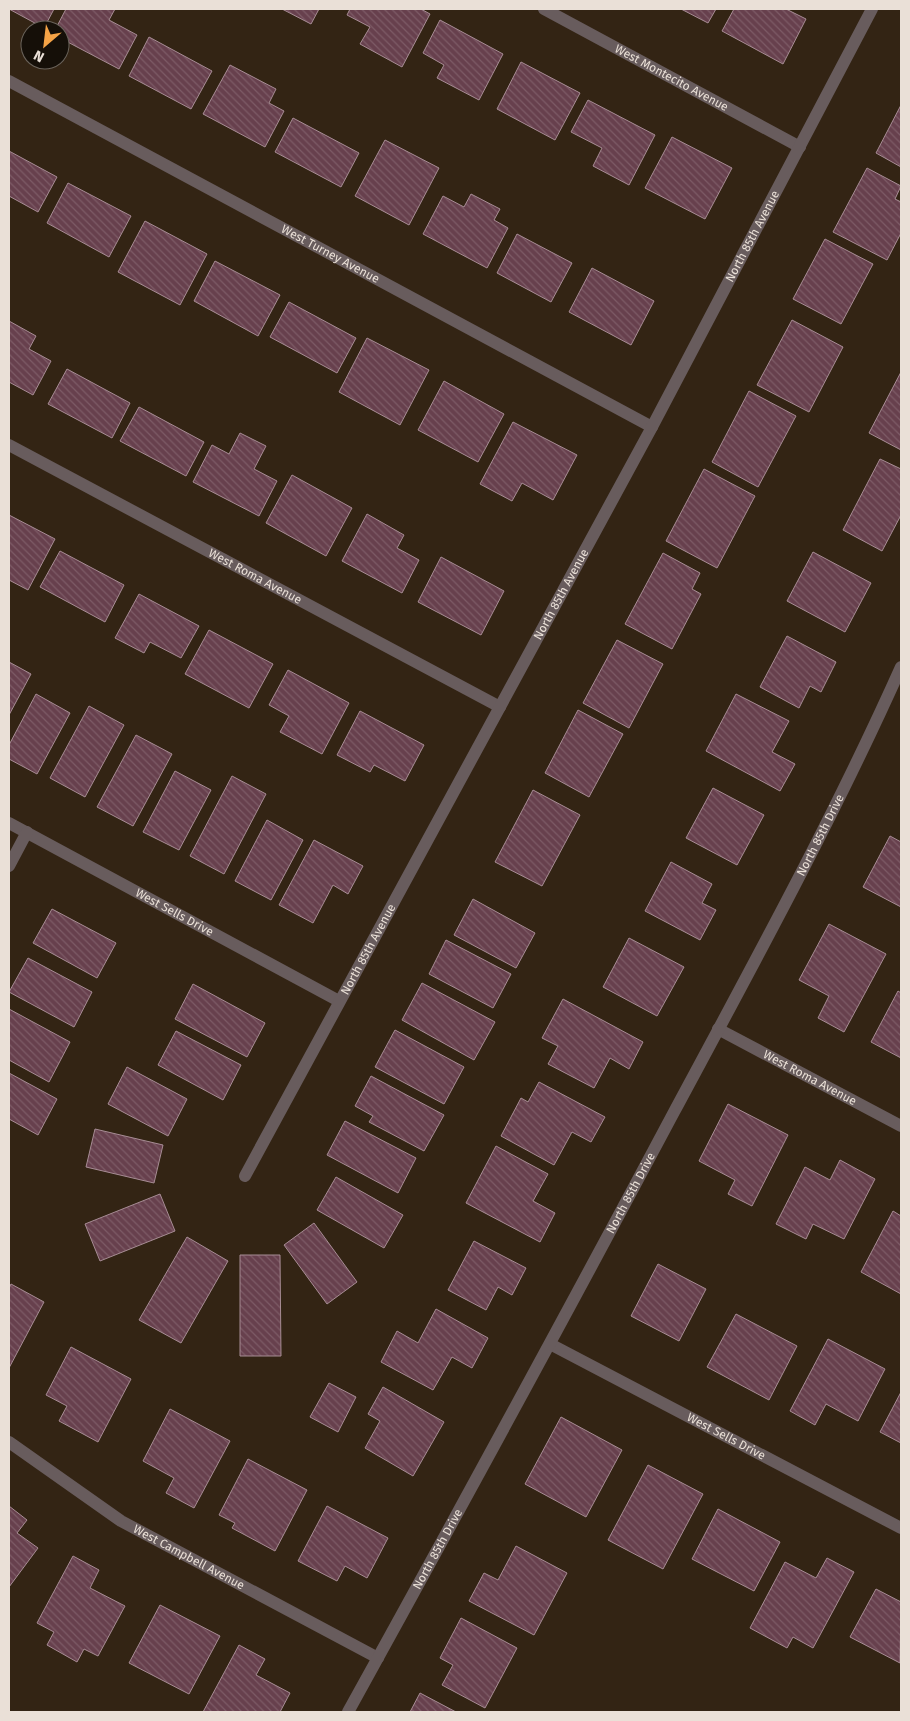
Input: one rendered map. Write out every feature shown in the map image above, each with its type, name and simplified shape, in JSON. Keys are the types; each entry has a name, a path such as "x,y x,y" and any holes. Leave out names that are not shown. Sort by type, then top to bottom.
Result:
{"street":[{"name":"West Montecito Avenue","path":"544,9 800,147"},
{"name":"North 85th Avenue","path":"245,1176 652,427 872,9"},
{"name":"West Turney Avenue","path":"9,81 652,427"},
{"name":"West Roma Avenue","path":"9,445 500,707"},
{"name":"North 85th Drive","path":"348,1712 550,1344 778,920 874,728 901,667"},
{"name":"West Sells Drive","path":"9,823 339,1001"},
{"path":"9,866 27,832"},
{"name":"West Roma Avenue","path":"718,1030 901,1126"},
{"name":"West Sells Drive","path":"550,1344 901,1528"},
{"name":"West Campbell Avenue","path":"9,1442 121,1521 378,1658"}],"building":[{"path":"9,9 54,9 48,20 29,20"},
{"path":"66,9 115,9 109,20 137,35 119,69 70,43 70,20 60,20"},
{"path":"282,9 319,9 311,24"},
{"path":"350,9 421,9 430,14 402,67 360,44 370,27 347,15"},
{"path":"681,9 716,9 708,23"},
{"path":"734,9 786,9 806,19 783,64 722,31"},
{"path":"440,20 503,54 479,100 437,78 444,65 423,53"},
{"path":"149,37 212,71 191,109 129,76"},
{"path":"521,62 580,93 555,140 497,109"},
{"path":"230,65 276,89 269,103 284,111 265,147 203,114"},
{"path":"588,100 655,135 629,185 593,166 602,148 571,132"},
{"path":"901,105 901,167 876,153"},
{"path":"293,118 359,153 341,187 275,152"},
{"path":"672,137 732,168 705,219 645,188"},
{"path":"385,140 439,168 409,225 355,196"},
{"path":"9,151 57,177 38,212 9,196"},
{"path":"867,168 901,186 895,199 901,202 901,233 887,260 833,232"},
{"path":"68,183 131,216 109,257 47,223"},
{"path":"471,194 500,209 494,220 508,228 487,268 423,234 443,196 464,207"},
{"path":"145,221 207,254 180,305 118,272"},
{"path":"517,234 572,263 551,302 497,273"},
{"path":"825,239 873,264 841,324 793,299"},
{"path":"215,261 280,295 258,336 194,301"},
{"path":"592,268 654,301 631,345 569,312"},
{"path":"289,302 356,338 337,373 270,337"},
{"path":"792,320 843,347 809,412 757,385"},
{"path":"9,321 36,336 29,349 51,361 33,395 9,382"},
{"path":"367,338 429,370 400,425 339,392"},
{"path":"67,369 130,403 112,438 48,404"},
{"path":"901,372 901,450 869,433"},
{"path":"444,381 504,414 478,462 418,430"},
{"path":"749,391 796,416 758,487 712,462"},
{"path":"139,407 204,442 186,476 120,441"},
{"path":"513,422 577,455 553,500 522,483 512,501 480,484"},
{"path":"240,433 266,446 254,469 277,481 259,516 193,482 212,445 229,454"},
{"path":"880,459 901,469 901,515 882,551 843,530"},
{"path":"704,469 755,496 717,568 666,541"},
{"path":"292,475 352,508 326,556 266,523"},
{"path":"367,514 404,535 397,548 419,560 402,593 342,561"},
{"path":"9,515 55,539 28,590 9,580"},
{"path":"60,551 124,585 105,622 40,587"},
{"path":"813,552 871,583 845,632 787,601"},
{"path":"663,553 700,573 692,589 701,594 672,649 625,624"},
{"path":"441,557 504,591 481,635 418,602"},
{"path":"139,594 199,626 181,658 150,642 144,653 115,638"},
{"path":"209,630 273,664 249,708 185,674"},
{"path":"787,636 836,662 821,692 810,686 799,708 760,687"},
{"path":"617,640 663,664 629,728 583,703"},
{"path":"9,662 31,674 9,715"},
{"path":"288,670 349,703 322,754 280,732 289,716 269,705"},
{"path":"36,694 70,713 37,774 9,759 9,745"},
{"path":"736,694 789,721 772,752 795,764 780,791 706,751"},
{"path":"89,706 124,725 85,797 50,778"},
{"path":"578,710 623,734 589,797 545,773"},
{"path":"360,711 424,745 405,781 374,765 370,772 337,755"},
{"path":"136,735 172,754 133,826 97,807"},
{"path":"175,771 211,790 179,850 143,832"},
{"path":"232,776 266,794 224,874 190,856"},
{"path":"713,788 764,815 737,865 686,838"},
{"path":"533,790 580,815 542,886 495,862"},
{"path":"267,820 303,840 271,900 235,881"},
{"path":"890,836 901,842 901,907 863,887"},
{"path":"314,840 363,866 348,894 333,885 313,923 279,905"},
{"path":"671,862 712,884 702,903 716,910 700,940 645,911"},
{"path":"473,899 535,933 516,968 454,935"},
{"path":"52,909 116,943 97,978 33,943"},
{"path":"829,924 886,954 844,1032 818,1018 829,996 799,980"},
{"path":"629,938 684,967 657,1016 603,987"},
{"path":"446,940 511,974 493,1008 429,974"},
{"path":"28,958 92,992 74,1027 9,992"},
{"path":"422,983 495,1022 474,1060 402,1020"},
{"path":"193,984 265,1023 247,1057 175,1019"},
{"path":"898,991 901,993 901,1058 871,1042"},
{"path":"563,999 643,1042 629,1069 610,1058 594,1088 548,1064 558,1046 542,1038"},
{"path":"9,1009 70,1042 49,1082 9,1060"},
{"path":"395,1030 464,1067 444,1104 375,1067"},
{"path":"176,1031 241,1065 223,1100 158,1065"},
{"path":"127,1067 187,1099 168,1136 108,1104"},
{"path":"9,1073 57,1099 38,1135 9,1119"},
{"path":"371,1076 444,1115 424,1151 369,1122 373,1116 355,1106"},
{"path":"539,1082 605,1117 591,1142 572,1132 554,1165 501,1136 521,1098 528,1102"},
{"path":"728,1104 788,1135 752,1206 728,1194 735,1180 699,1161"},
{"path":"345,1121 416,1158 398,1193 327,1155"},
{"path":"95,1129 163,1145 154,1183 86,1167"},
{"path":"496,1146 548,1174 533,1201 555,1213 540,1242 466,1203"},
{"path":"840,1160 875,1179 844,1239 813,1224 806,1239 776,1224 805,1167 830,1180"},
{"path":"336,1177 403,1215 384,1248 317,1210"},
{"path":"160,1194 175,1231 100,1261 85,1224"},
{"path":"893,1211 901,1216 901,1294 861,1272"},
{"path":"314,1223 357,1282 327,1304 284,1245"},
{"path":"187,1237 228,1261 181,1343 139,1320"},
{"path":"474,1241 526,1268 512,1295 498,1287 486,1310 448,1290"},
{"path":"240,1255 280,1255 281,1356 240,1356"},
{"path":"658,1264 706,1289 679,1341 631,1316"},
{"path":"11,1284 44,1302 9,1368 9,1288"},
{"path":"436,1309 488,1338 472,1368 452,1357 433,1390 381,1362 397,1331 418,1343"},
{"path":"736,1314 797,1346 769,1400 707,1367"},
{"path":"828,1339 885,1369 858,1421 826,1404 815,1425 790,1411"},
{"path":"71,1347 131,1379 98,1442 59,1421 67,1406 46,1395"},
{"path":"329,1383 356,1397 338,1432 310,1417"},
{"path":"383,1387 444,1422 413,1476 365,1448 380,1421 368,1414"},
{"path":"901,1392 901,1443 880,1432"},
{"path":"170,1409 230,1441 194,1508 166,1493 174,1478 143,1461"},
{"path":"561,1417 622,1450 586,1517 525,1484"},
{"path":"248,1459 307,1490 275,1551 232,1528 235,1523 219,1515"},
{"path":"648,1465 703,1494 663,1569 608,1540"},
{"path":"9,1506 27,1520 17,1533 38,1548 9,1587"},
{"path":"327,1506 388,1538 367,1578 345,1566 337,1581 298,1561"},
{"path":"718,1509 780,1542 754,1591 692,1559"},
{"path":"516,1546 567,1573 534,1635 469,1601 484,1573 498,1580"},
{"path":"73,1556 99,1570 90,1588 125,1606 98,1656 84,1649 77,1662 47,1645 54,1632 37,1623"},
{"path":"827,1558 854,1572 813,1648 793,1637 787,1648 750,1628 785,1562 816,1578"},
{"path":"876,1589 901,1602 900,1663 850,1637"},
{"path":"160,1605 220,1636 189,1694 129,1663"},
{"path":"461,1618 517,1648 485,1708 442,1685 453,1665 440,1658"},
{"path":"239,1645 265,1659 256,1675 290,1693 280,1712 203,1712"},
{"path":"420,1693 456,1712 410,1712"}]}
